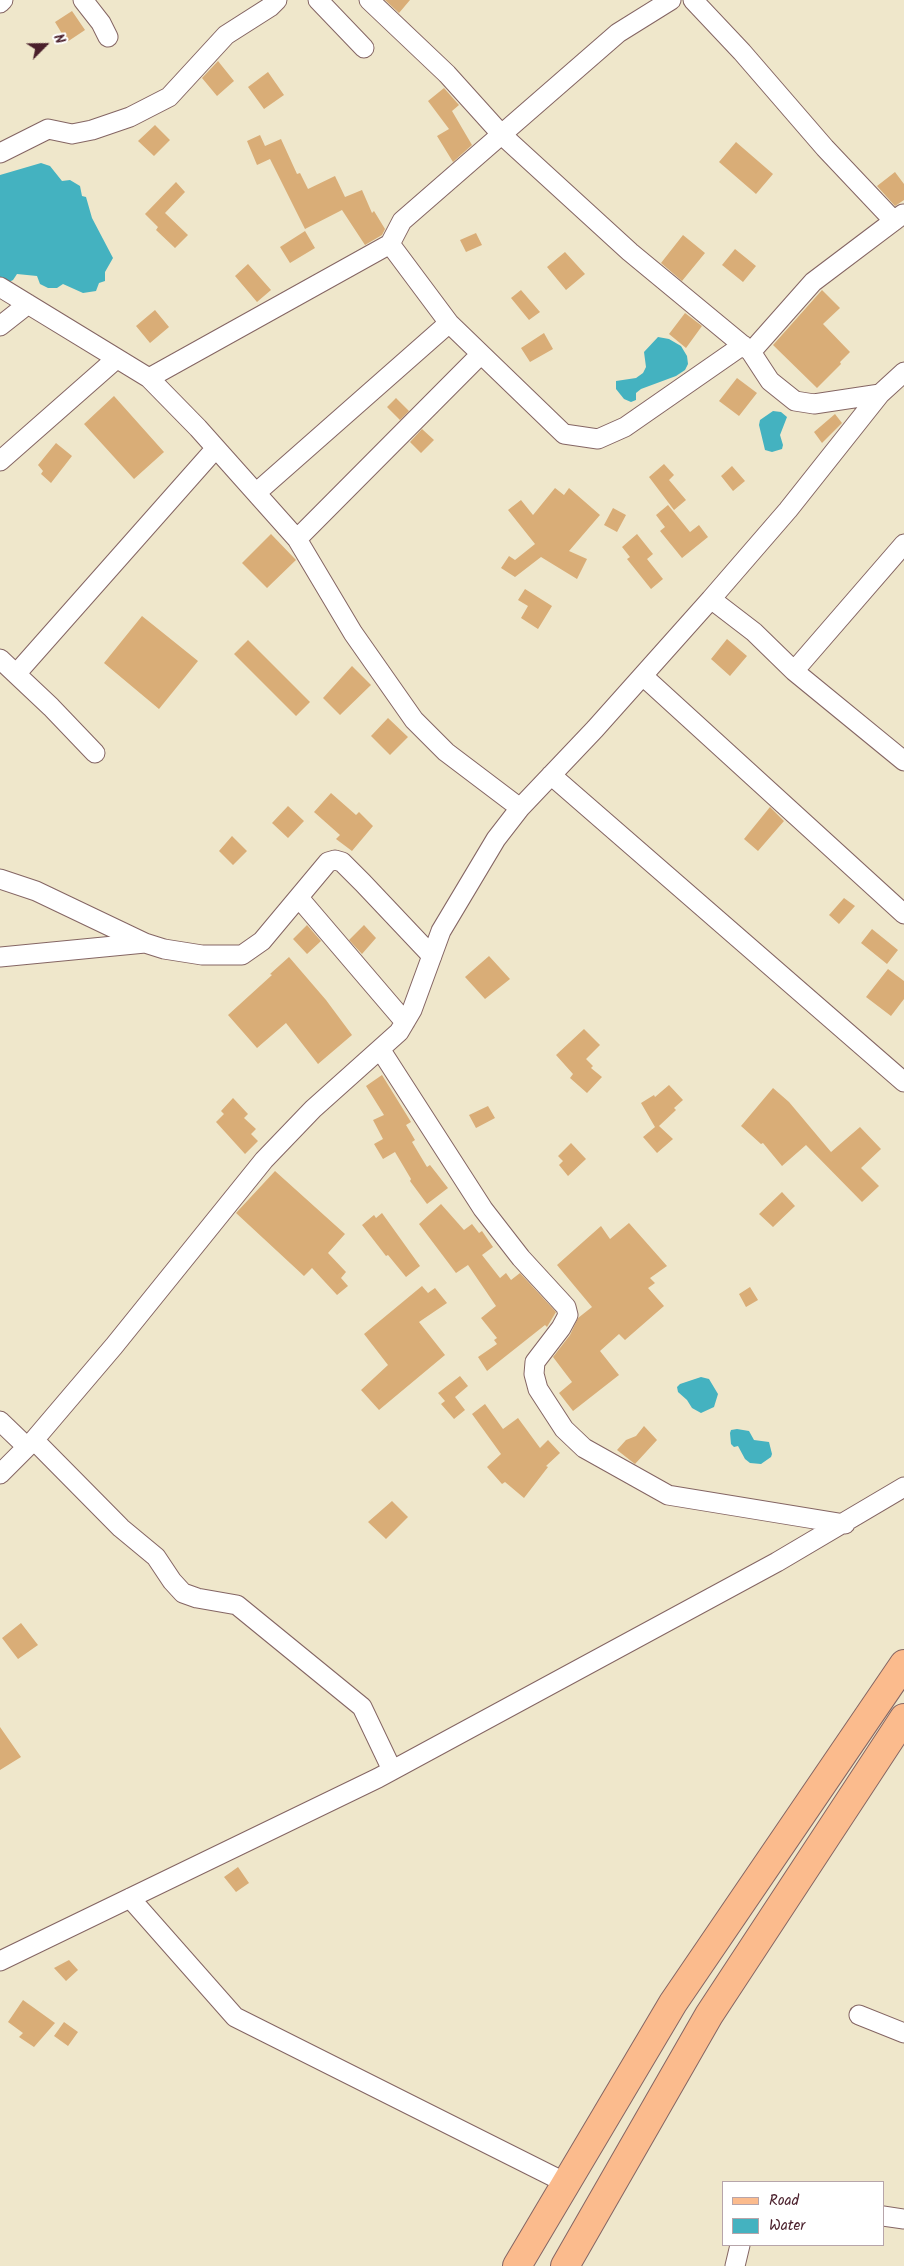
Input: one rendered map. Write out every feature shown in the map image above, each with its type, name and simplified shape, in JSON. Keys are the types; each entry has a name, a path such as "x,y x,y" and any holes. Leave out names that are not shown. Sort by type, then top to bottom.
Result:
{"main road":[{"path":"517,2266 673,2003 904,1664"},
{"path":"565,2266 709,2015 904,1718"}],"street":[{"path":"0,3 3,0"},
{"path":"83,0 101,23 108,37"},
{"path":"0,154 48,129 72,134 92,130 130,117 170,98 226,36 270,7 276,0"},
{"path":"318,0 364,48"},
{"path":"149,378 390,244 402,221 618,33 671,0"},
{"path":"390,244 449,323 564,434 598,439 625,426 747,348 813,282 899,217 825,148 694,0"},
{"path":"372,1 447,74 502,135 630,252 747,348 770,381 795,401 814,404 880,394"},
{"path":"0,287 149,378 216,448 297,539 353,633 414,720 446,752 520,808"},
{"path":"0,326 28,304"},
{"path":"256,493 449,323"},
{"path":"297,539 481,354"},
{"path":"0,461 26,441 116,359"},
{"path":"0,1474 30,1444 114,1346 264,1160 313,1109 399,1032 412,1010 441,931 496,839 520,808 643,676 711,599 788,510 880,394 904,372"},
{"path":"16,674 216,448"},
{"path":"794,671 904,544"},
{"path":"711,599 754,632 794,671 904,761"},
{"path":"0,659 95,753"},
{"path":"643,676 904,914"},
{"path":"551,775 904,1082"},
{"path":"0,878 36,891 145,943 164,949 202,955 242,955 262,941 328,862 335,860 342,862 432,956"},
{"path":"299,898 405,1022"},
{"path":"0,957 145,943"},
{"path":"380,1049 483,1209 521,1258 566,1307 568,1315 562,1328 535,1362 534,1374 538,1389 564,1429 584,1448 668,1495 845,1524"},
{"path":"0,1421 30,1444 121,1528 156,1557 172,1581 183,1593 197,1598 237,1605 362,1707 392,1770"},
{"path":"0,1961 392,1770 845,1524 904,1487"},
{"path":"130,1898 235,2017 566,2182"},
{"path":"859,2015 904,2033"},
{"path":"884,2216 903,2217"},
{"path":"735,2266 740,2246"}],"water":[{"path":"41,163 50,166 62,181 70,180 80,186 82,196 86,197 92,218 113,258 105,272 105,281 99,283 96,291 83,293 63,284 57,288 48,288 40,284 37,276 17,274 13,280 5,284 0,280 0,175"},
{"path":"658,337 669,339 681,346 687,356 688,364 685,370 676,376 641,389 636,393 636,400 631,402 624,399 616,389 616,381 636,378 643,373 646,367 644,352"},
{"path":"773,411 781,412 787,417 780,435 783,445 782,449 772,452 765,450 759,425 760,420"},
{"path":"701,1377 709,1379 718,1394 714,1407 701,1413 692,1408 687,1400 678,1392 677,1387 680,1384"},
{"path":"731,1430 749,1431 754,1440 769,1442 771,1457 761,1464 750,1463 745,1459 738,1446 734,1447 731,1444"}],"building":[{"path":"385,0 410,0 399,13"},
{"path":"72,11 85,30 67,42 55,22"},
{"path":"218,61 234,81 217,96 202,78"},
{"path":"268,72 284,95 264,109 248,87"},
{"path":"444,88 459,105 452,111 472,145 453,162 437,136 449,129 428,101"},
{"path":"155,125 170,140 154,156 138,141"},
{"path":"260,135 265,146 281,139 297,174 300,173 308,189 335,176 345,197 362,190 372,213 374,211 385,229 382,235 365,245 342,210 305,229 270,159 257,165 247,141"},
{"path":"736,142 773,174 756,194 719,162"},
{"path":"895,172 904,184 904,200 895,206 877,186"},
{"path":"176,182 185,192 165,213 188,235 175,248 156,230 158,227 145,214"},
{"path":"305,231 315,248 290,263 280,247"},
{"path":"476,233 482,245 466,252 460,240"},
{"path":"683,235 705,253 682,281 661,263"},
{"path":"735,249 756,266 743,282 722,265"},
{"path":"565,252 585,274 566,290 547,267"},
{"path":"248,264 271,290 257,302 235,276"},
{"path":"521,290 540,312 529,320 511,298"},
{"path":"822,290 840,308 823,324 850,352 817,388 773,345"},
{"path":"155,310 169,327 150,343 136,326"},
{"path":"685,313 702,326 686,348 669,334"},
{"path":"544,333 553,349 530,362 521,348"},
{"path":"737,378 757,393 739,416 719,401"},
{"path":"114,396 164,452 134,479 84,424"},
{"path":"396,398 409,411 400,420 387,407"},
{"path":"835,414 842,423 822,443 814,432"},
{"path":"422,429 434,440 421,453 410,442"},
{"path":"56,443 72,456 51,483 41,474 43,471 38,465"},
{"path":"664,464 674,475 669,480 686,500 674,510 649,477"},
{"path":"732,466 745,481 733,491 721,476"},
{"path":"555,488 564,495 569,488 600,515 569,551 587,559 577,579 541,557 515,577 501,568 509,556 515,560 535,544 508,510 521,500 533,515"},
{"path":"668,505 690,532 699,525 708,537 682,558 660,531 665,527 656,515"},
{"path":"613,508 626,515 617,532 604,525"},
{"path":"271,534 296,560 267,588 242,563"},
{"path":"637,534 653,554 647,559 663,579 651,589 627,559 630,557 622,547"},
{"path":"525,589 552,606 538,629 521,618 528,606 518,600"},
{"path":"142,616 198,661 159,709 104,663"},
{"path":"727,639 747,656 730,676 711,659"},
{"path":"248,640 310,702 296,716 234,654"},
{"path":"352,666 371,685 340,715 323,698"},
{"path":"388,718 408,737 390,755 371,736"},
{"path":"331,793 356,815 359,812 373,826 352,851 336,839 340,835 314,812"},
{"path":"288,806 304,821 288,838 272,823"},
{"path":"770,807 784,821 758,851 744,839"},
{"path":"232,836 247,851 233,865 219,851"},
{"path":"844,898 855,906 839,924 829,915"},
{"path":"307,925 321,941 307,954 293,939"},
{"path":"364,925 376,938 362,954 349,940"},
{"path":"872,929 898,950 887,964 861,943"},
{"path":"489,956 510,979 485,999 465,977"},
{"path":"289,957 326,1000 352,1035 318,1064 286,1023 257,1048 228,1015"},
{"path":"888,969 904,981 904,999 891,1016 866,997"},
{"path":"584,1029 600,1045 586,1059 593,1066 591,1068 602,1077 587,1093 570,1078 573,1074 556,1055"},
{"path":"382,1075 411,1122 406,1125 415,1140 412,1142 427,1167 430,1165 448,1188 427,1204 410,1181 411,1179 395,1152 383,1159 374,1144 383,1139 373,1120 384,1115 366,1086"},
{"path":"669,1085 683,1100 674,1108 676,1110 659,1126 673,1139 657,1153 643,1137 655,1127 641,1103 654,1095 655,1097"},
{"path":"773,1088 789,1102 831,1152 860,1127 881,1149 861,1168 879,1186 862,1202 806,1145 782,1166 763,1143 761,1144 741,1126"},
{"path":"233,1098 248,1114 244,1118 256,1129 251,1134 258,1141 245,1154 216,1122 224,1114 221,1111"},
{"path":"488,1106 495,1118 476,1128 469,1115"},
{"path":"571,1143 586,1159 568,1176 559,1165 563,1161 558,1156"},
{"path":"275,1171 345,1234 328,1253 346,1272 341,1278 348,1286 337,1295 312,1268 304,1276 236,1213"},
{"path":"782,1192 795,1206 773,1227 759,1214"},
{"path":"441,1204 464,1230 472,1224 479,1233 482,1231 493,1247 482,1255 500,1278 506,1273 511,1280 520,1273 556,1312 547,1327 545,1325 487,1371 478,1357 497,1344 494,1340 497,1338 481,1318 496,1306 468,1265 456,1273 419,1224"},
{"path":"382,1213 420,1266 406,1277 388,1255 386,1256 362,1225 374,1215 376,1218"},
{"path":"629,1223 667,1266 650,1278 655,1283 648,1288 664,1306 625,1340 619,1334 600,1351 619,1375 573,1411 559,1393 572,1382 553,1357 570,1335 578,1318 592,1307 557,1265 601,1226 610,1239"},
{"path":"422,1286 428,1293 435,1288 447,1303 419,1322 445,1355 379,1410 361,1390 388,1365 364,1334"},
{"path":"750,1287 758,1300 746,1307 739,1294"},
{"path":"460,1376 468,1386 455,1397 465,1410 454,1419 441,1404 445,1401 438,1393"},
{"path":"485,1404 503,1429 518,1418 540,1448 548,1440 560,1453 546,1466 548,1467 524,1498 505,1482 502,1484 487,1467 501,1454 472,1414"},
{"path":"644,1426 657,1440 635,1464 617,1450 626,1440 636,1436"},
{"path":"392,1501 408,1517 386,1539 368,1522"},
{"path":"21,1623 38,1645 18,1659 2,1638"},
{"path":"0,1727 21,1757 0,1770"},
{"path":"238,1867 249,1883 236,1892 224,1877"},
{"path":"69,1960 78,1970 66,1981 54,1968"},
{"path":"23,2000 55,2023 34,2047 19,2037 23,2033 8,2022"},
{"path":"64,2022 78,2032 68,2046 54,2036"}]}
